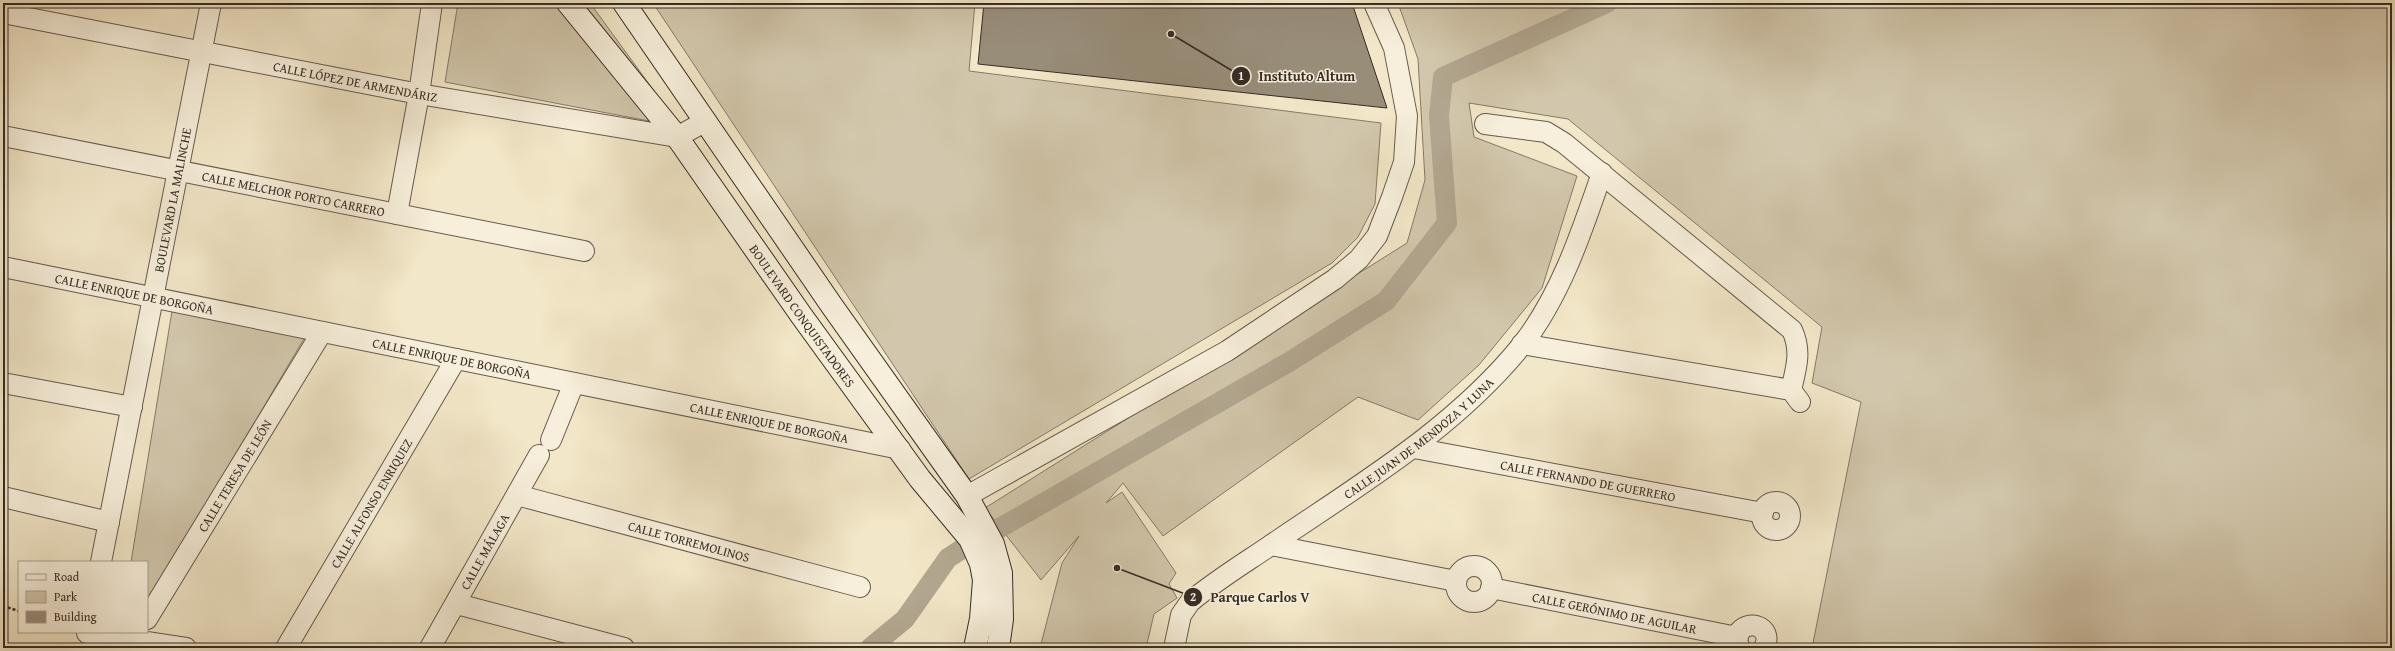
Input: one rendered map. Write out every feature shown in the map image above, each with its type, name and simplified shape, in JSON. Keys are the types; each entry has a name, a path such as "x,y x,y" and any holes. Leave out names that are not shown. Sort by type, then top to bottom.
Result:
{"street":[{"name":"BOULEVARD LA MALINCHE","path":"101,561 211,3"},
{"path":"397,214 419,94 432,3"},
{"name":"BOULEVARD CONQUISTADORES","path":"568,3 677,137 801,316 920,478 970,539 981,564 984,580 981,619 975,648"},
{"path":"624,3 832,306 966,496 993,544 1001,573 1002,619 998,648"},
{"path":"966,496 1227,351 1335,279 1358,259 1377,236 1404,162 1407,116 1394,48 1374,3"},
{"name":"CALLE LÓPEZ DE ARMENDÁRIZ","path":"3,13 202,50 419,94 677,137"},
{"path":"677,137 706,121"},
{"path":"1485,124 1546,132 1564,143 1792,330 1798,342 1799,354 1796,396 1522,344"},
{"name":"CALLE MELCHOR PORTO CARRERO","path":"3,136 584,251"},
{"name":"CALLE JUAN DE MENDOZA Y LUNA","path":"1174,648 1181,615 1190,602 1414,448 1469,401 1522,344 1553,296 1580,238 1602,173"},
{"name":"CALLE ENRIQUE DE BORGOÑA","path":"3,267 900,449"},
{"name":"CALLE TERESA DE LEÓN","path":"148,617 322,332"},
{"name":"CALLE ALFONSO ENRIQUEZ","path":"286,648 456,359"},
{"path":"3,383 132,407"},
{"name":"CALLE MÁLAGA","path":"430,648 457,604 517,495 545,448 574,383"},
{"name":"CALLE FERNANDO DE GUERRERO","path":"1414,448 1762,513"},
{"name":"CALLE TORREMOLINOS","path":"517,495 860,587"},
{"path":"3,497 109,522"},
{"name":"CALLE GERÓNIMO DE AGUILAR","path":"1271,545 1456,581 1458,593 1467,600 1473,602 1485,598 1491,588 1739,642"},
{"path":"457,604 624,648"},
{"path":"1739,642 1739,632 1748,625 1758,626 1766,634 1767,639 1764,648"},
{"path":"86,638 136,636 186,648"}],"path":[{"path":"3,606 18,611"}],"green space":[{"path":"458,3 590,3 657,95 649,121 445,82"},
{"path":"653,3 975,3 969,71 1381,123 1375,204 1358,237 1332,263 969,479"},
{"path":"1398,3 2392,3 2392,648 1812,648 1861,402 1812,383 1822,327 1568,119 1469,103 1474,137 1577,176 1542,288 1479,365 1418,420 1358,397 1163,536 1123,483 1106,503 1122,492 1176,573 1169,584 1177,598 1154,614 1146,648 1040,648 1062,563 1079,536 1041,580 985,508 1407,243 1425,180 1418,59"},
{"path":"172,311 305,337 148,602 148,561 131,561"}],"building":[{"path":"984,3 1352,3 1387,108 978,64"}],"waterway":[{"path":"998,529 1289,362 1386,301 1447,223 1439,116 1443,77 1607,3"},
{"path":"870,648 905,619 948,558 962,549"}],"place":[{"name":"Instituto Altum","path":"1171,34"},
{"name":"Parque Carlos V","path":"1117,568"}]}
